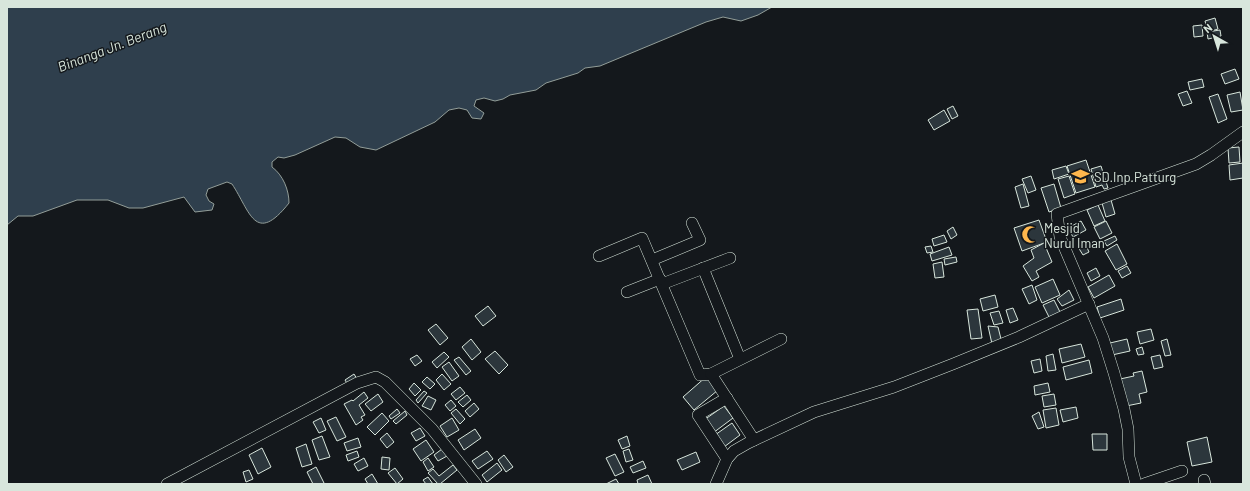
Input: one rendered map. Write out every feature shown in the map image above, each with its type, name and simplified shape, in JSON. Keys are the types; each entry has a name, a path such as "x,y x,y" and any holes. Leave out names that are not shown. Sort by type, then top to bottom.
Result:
{"street":[{"path":"1136,484 1129,457 1128,429 1124,408 1105,345 1060,237 1057,214 1196,164 1243,132"},
{"path":"652,260 700,240 692,223"},
{"path":"599,256 642,238 700,375 711,374 781,338"},
{"path":"627,292 730,258"},
{"path":"703,268 740,359"},
{"path":"716,484 727,458 734,451 754,440 814,412 894,387 1019,337 1089,304"},
{"path":"711,374 754,440"},
{"path":"167,484 357,383 376,377 385,382 432,429 476,484"},
{"path":"727,398 698,415 727,458"},
{"path":"1144,484 1182,471"}],"water":[{"name":"Binanga Jn. Berang","path":"7,7 772,7 758,15 741,21 723,17 706,22 600,66 585,68 578,73 546,83 536,90 510,95 495,101 484,98 476,100 474,106 484,113 481,119 472,118 467,110 459,108 449,110 435,122 376,150 360,147 346,138 335,137 295,155 284,158 278,157 272,162 272,167 276,170 285,183 289,203 278,216 268,222 261,223 254,220 232,184 227,182 208,189 206,195 209,201 214,204 212,210 195,212 184,197 143,208 129,208 108,200 77,200 33,216 18,216 7,225"}],"building":[{"path":"1215,18 1218,29 1208,32 1205,21"},
{"path":"1202,25 1203,36 1194,37 1193,26"},
{"path":"1220,30 1221,36 1208,39 1207,32"},
{"path":"1235,69 1239,79 1225,84 1221,74"},
{"path":"1202,79 1204,87 1190,90 1188,82"},
{"path":"1187,91 1192,103 1183,106 1178,94"},
{"path":"1240,92 1243,110 1231,112 1227,95"},
{"path":"1218,94 1227,119 1218,123 1209,97"},
{"path":"953,106 958,116 952,119 947,109"},
{"path":"944,110 950,121 934,130 928,120"},
{"path":"1239,147 1240,162 1229,163 1228,148"},
{"name":"SD.Inp.Patturg","path":"1086,160 1095,187 1076,193 1067,166"},
{"path":"1243,163 1243,178 1230,180 1229,165"},
{"path":"1066,166 1069,174 1054,179 1052,170"},
{"path":"1101,166 1108,188 1104,189 1102,185 1096,187 1091,169"},
{"path":"1031,176 1036,190 1028,193 1022,179"},
{"name":"SD.Inp.Patturg","path":"1069,176 1075,194 1064,198 1058,179"},
{"path":"1023,184 1029,206 1021,208 1015,187"},
{"path":"1054,184 1061,208 1049,212 1041,188"},
{"path":"1111,200 1115,214 1106,217 1102,203"},
{"path":"1098,205 1105,221 1094,226 1087,210"},
{"name":"Mesjid Nurul Iman","path":"1039,220 1047,242 1022,251 1014,228"},
{"path":"1081,221 1086,230 1073,237 1068,228"},
{"path":"1106,221 1112,233 1100,239 1094,227"},
{"path":"953,227 957,235 951,239 947,231"},
{"path":"944,235 947,242 934,246 932,239"},
{"path":"1115,236 1117,240 1107,246 1104,241"},
{"path":"1044,243 1052,262 1036,271 1039,277 1032,281 1023,266 1034,258 1031,250"},
{"path":"1085,243 1089,252 1083,255 1078,247"},
{"path":"1117,244 1127,264 1116,270 1105,251"},
{"path":"931,246 933,252 927,253 925,247"},
{"path":"949,247 952,255 932,261 930,254"},
{"path":"956,257 957,262 945,265 944,259"},
{"path":"942,262 944,277 935,278 933,264"},
{"path":"1127,266 1131,273 1122,278 1118,271"},
{"path":"1096,268 1100,276 1091,281 1087,273"},
{"path":"1109,275 1115,286 1094,298 1088,287"},
{"path":"1053,279 1060,295 1042,303 1035,287"},
{"path":"1032,285 1037,300 1029,304 1022,289"},
{"path":"1069,290 1074,300 1062,306 1057,299"},
{"path":"995,295 998,307 983,311 980,299"},
{"path":"1121,299 1124,310 1100,318 1097,307"},
{"path":"1054,300 1060,312 1049,317 1043,305"},
{"path":"488,306 496,316 483,326 475,316"},
{"path":"1013,308 1018,320 1010,323 1006,310"},
{"path":"978,309 982,338 971,339 967,310"},
{"path":"999,311 1003,323 994,325 990,313"},
{"path":"436,324 448,338 440,345 428,330"},
{"path":"988,326 998,327 1001,339 992,344"},
{"path":"1151,329 1154,340 1140,344 1137,332"},
{"path":"471,339 481,352 472,360 462,347"},
{"path":"1127,339 1130,351 1112,355 1110,343"},
{"path":"1167,339 1171,355 1165,356 1161,341"},
{"path":"1081,344 1085,357 1062,363 1059,349"},
{"path":"1142,347 1144,354 1138,355 1136,349"},
{"path":"495,351 508,365 499,374 485,359"},
{"path":"444,352 449,357 437,368 432,362"},
{"path":"1053,354 1056,370 1048,371 1046,356"},
{"path":"417,355 422,361 415,366 410,359"},
{"path":"1160,355 1163,367 1154,369 1151,357"},
{"path":"459,357 471,371 466,375 454,360"},
{"path":"1040,359 1042,371 1034,373 1031,361"},
{"path":"1089,360 1092,373 1066,380 1063,367"},
{"path":"449,362 459,376 452,381 442,367"},
{"path":"1142,371 1147,392 1139,394 1141,403 1126,406 1120,379 1134,376 1133,373"},
{"path":"354,374 357,379 348,385 345,380"},
{"path":"442,374 451,384 444,390 436,380"},
{"path":"707,376 718,390 694,410 683,397"},
{"path":"427,377 435,384 430,389 422,382"},
{"path":"414,383 421,390 415,396 409,389"},
{"path":"1048,383 1050,392 1035,395 1034,386"},
{"path":"460,387 465,393 456,400 451,394"},
{"path":"424,391 427,393 418,403 416,400"},
{"path":"364,392 368,398 359,405 365,415 361,417 363,420 356,425 344,404 352,400 353,401"},
{"path":"378,394 383,402 371,411 365,404"},
{"path":"1054,394 1056,405 1044,407 1042,396"},
{"path":"467,395 471,400 463,407 458,402"},
{"path":"428,396 436,400 431,410 422,406"},
{"path":"451,400 456,406 450,411 445,405"},
{"path":"474,403 479,409 470,417 465,411"},
{"path":"724,406 733,418 713,433 704,420"},
{"path":"1076,407 1078,418 1063,422 1060,410"},
{"path":"1056,408 1059,425 1046,428 1043,410"},
{"path":"397,409 400,413 391,419 389,416"},
{"path":"456,409 465,419 460,424 451,413"},
{"path":"405,411 407,415 396,424 393,421"},
{"path":"1039,412 1044,427 1038,429 1032,416"},
{"path":"382,413 389,421 375,435 367,427"},
{"path":"336,417 346,437 337,441 327,421"},
{"path":"321,418 326,430 319,433 313,422"},
{"path":"452,418 459,430 447,437 440,426"},
{"path":"732,423 740,435 724,447 715,435"},
{"path":"420,428 425,436 416,441 411,433"},
{"path":"475,429 481,438 464,450 458,440"},
{"path":"387,433 394,442 387,448 380,439"},
{"path":"1092,434 1107,434 1107,450 1093,450"},
{"path":"322,436 330,457 319,460 312,440"},
{"path":"627,436 630,446 622,449 618,440"},
{"path":"1207,437 1212,462 1192,466 1187,442"},
{"path":"358,438 361,447 347,451 344,443"},
{"path":"426,440 434,452 421,461 413,449"},
{"path":"306,444 312,464 302,467 296,448"},
{"path":"262,448 271,467 258,474 249,455"},
{"path":"442,449 447,456 438,461 434,455"},
{"path":"629,449 633,460 626,462 623,451"},
{"path":"357,451 359,457 348,461 346,455"},
{"path":"487,451 493,459 478,469 472,461"},
{"path":"696,452 700,462 682,470 677,460"},
{"path":"615,454 624,472 615,476 606,458"},
{"path":"504,455 513,467 506,472 498,460"},
{"path":"382,457 390,458 389,470 381,469"},
{"path":"364,458 368,466 358,471 354,464"},
{"path":"428,458 434,467 428,471 423,462"},
{"path":"643,461 646,468 633,473 630,467"},
{"path":"497,463 502,470 487,482 482,475"},
{"path":"453,465 457,470 440,484 438,484 428,473 433,469 439,476"},
{"path":"316,467 324,483 322,484 313,484 307,472"},
{"path":"395,468 403,479 397,484 388,473"},
{"path":"249,470 253,479 246,482 243,472"},
{"path":"372,474 378,484 368,484 365,479"},
{"path":"648,475 652,484 638,484 637,480"},
{"path":"428,477 433,484 426,484 423,480"},
{"path":"616,479 619,484 606,484"}],"place":[{"name":"SD.Inp.Patturg","path":"1081,177"},
{"name":"Mesjid Nurul Iman","path":"1031,235"}]}
